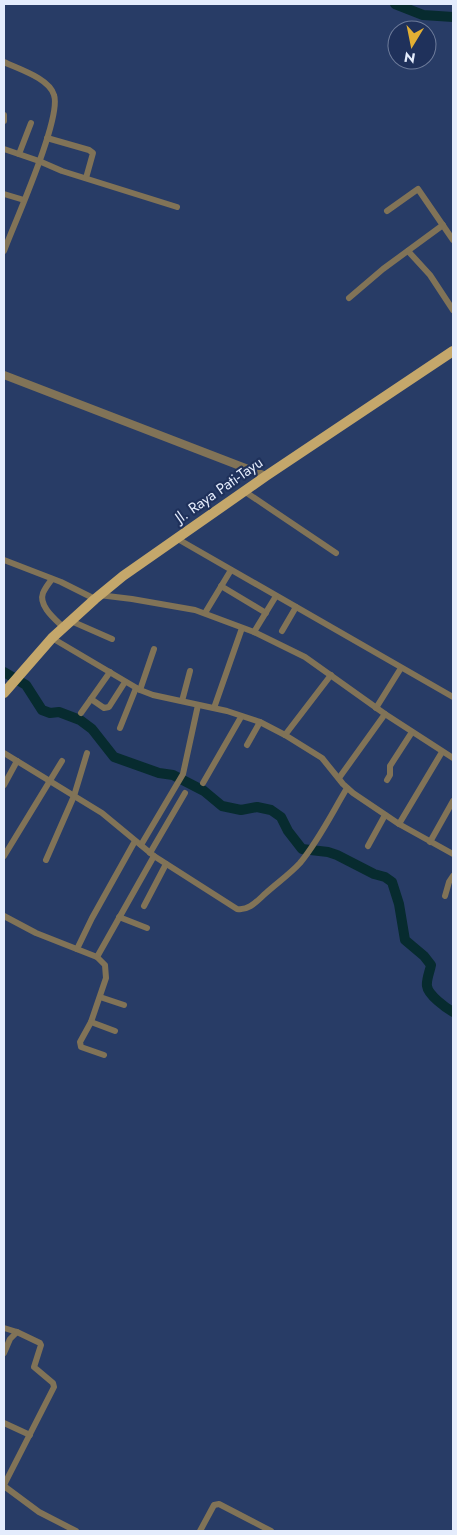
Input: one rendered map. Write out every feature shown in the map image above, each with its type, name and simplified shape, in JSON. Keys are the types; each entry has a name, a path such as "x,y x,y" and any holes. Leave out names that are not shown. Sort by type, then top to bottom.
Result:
{"main road":[{"name":"Jl. Raya Pati-Tayu","path":"4,693 52,638 97,597 176,538 244,491 453,351"}],"street":[{"path":"4,62 39,78 53,92 55,105 39,161 4,251"},
{"path":"4,115 4,121"},
{"path":"19,154 31,124"},
{"path":"47,138 91,151 93,155 86,178"},
{"path":"4,149 62,171 176,207"},
{"path":"387,211 418,189 453,240"},
{"path":"4,194 24,200"},
{"path":"349,298 383,269 443,224"},
{"path":"408,251 430,275 453,310"},
{"path":"4,375 266,476"},
{"path":"244,491 336,553"},
{"path":"176,538 453,698"},
{"path":"4,560 97,597 132,598 196,610 254,632 305,657 376,708 453,758"},
{"path":"205,613 231,570"},
{"path":"52,579 43,594 43,600 48,612 67,624 112,639"},
{"path":"221,586 266,612"},
{"path":"254,632 276,596"},
{"path":"282,631 296,607"},
{"path":"214,708 242,628"},
{"path":"52,638 138,689 153,695 214,708 241,716 260,722 285,735 322,758 347,788 384,814 430,842 452,851"},
{"path":"120,728 154,648"},
{"path":"376,708 401,668"},
{"path":"182,702 190,671"},
{"path":"81,713 110,672"},
{"path":"285,735 331,675"},
{"path":"91,700 104,708 109,707 125,682"},
{"path":"77,949 92,918 181,778 198,705"},
{"path":"338,778 385,714"},
{"path":"203,783 241,716"},
{"path":"247,745 260,722"},
{"path":"387,780 390,775 390,766 412,732"},
{"path":"399,824 442,752"},
{"path":"4,753 102,813 152,855 237,909 242,910 251,906 299,864 314,844 347,788"},
{"path":"46,860 74,796 87,753"},
{"path":"4,856 62,761"},
{"path":"4,785 17,762"},
{"path":"97,957 184,793"},
{"path":"430,842 453,801"},
{"path":"368,846 384,814"},
{"path":"144,906 166,864"},
{"path":"445,896 448,882 453,876"},
{"path":"4,916 36,933 97,957 105,965 107,973 100,997 91,1022 80,1039 81,1047 104,1055"},
{"path":"119,917 147,928"},
{"path":"100,997 124,1005"},
{"path":"91,1022 115,1031"},
{"path":"4,1328 40,1342 41,1345 34,1367 55,1384 4,1485 39,1512 76,1531"},
{"path":"4,1353 10,1339 17,1332"},
{"path":"4,1423 30,1435"},
{"path":"200,1531 214,1505 218,1504 271,1531"}],"waterway":[{"path":"395,4 423,15 453,17"},
{"path":"4,672 26,685 42,710 50,713 59,712 80,720 92,729 114,757 159,773 173,775 204,791 222,806 241,810 257,807 271,810 281,817 288,831 302,849 337,855 392,882 399,904 405,940 424,956 431,965 427,981 428,990 438,1001 453,1012"}]}
